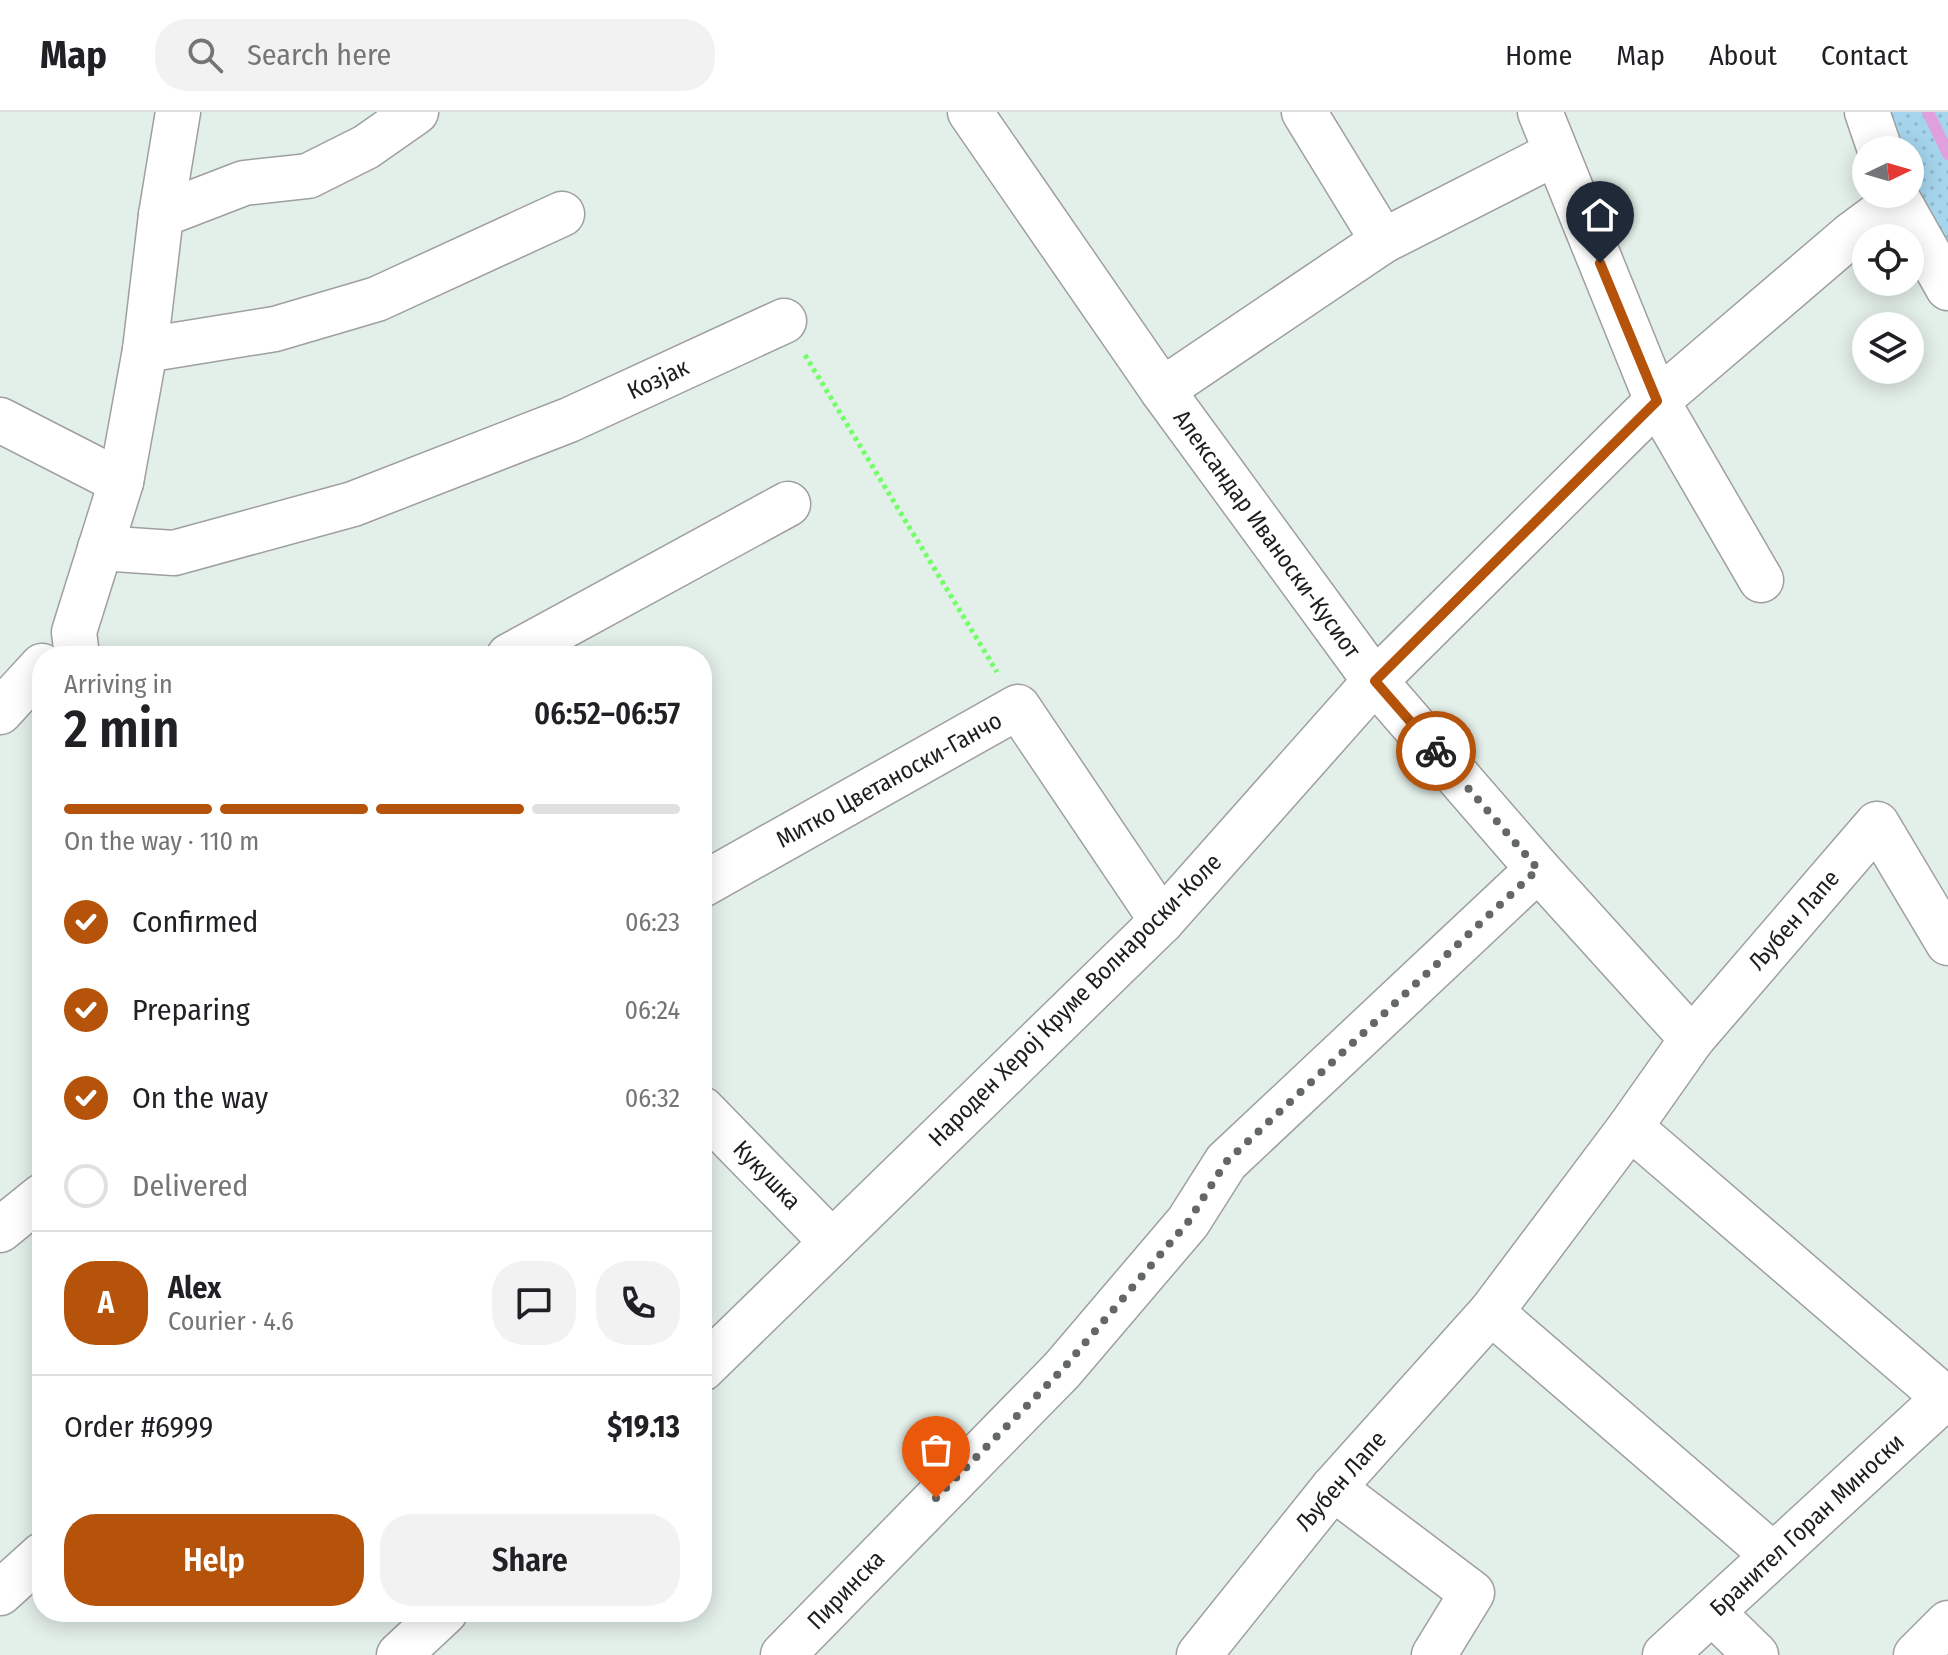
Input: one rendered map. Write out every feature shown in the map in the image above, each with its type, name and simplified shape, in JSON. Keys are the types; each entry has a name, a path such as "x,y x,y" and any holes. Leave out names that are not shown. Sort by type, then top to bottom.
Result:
{"street":[{"path":"68,646 121,482 145,350 161,215 178,112"},
{"path":"161,215 244,183 308,176 366,147 416,112"},
{"name":"Александар Иваноски-Кусиот","path":"970,112 1162,390 1375,681 1538,869 1692,1039"},
{"path":"1304,112 1383,241"},
{"path":"1540,112 1657,401 1761,580"},
{"path":"1867,112 1875,136"},
{"path":"1162,390 1383,241 1556,153"},
{"name":"Народен Херој Круме Волнароски-Коле","path":"712,1359 1162,921 1375,681 1657,401 1884,208"},
{"path":"1903,208 1941,262"},
{"path":"145,350 275,329 377,299 562,214"},
{"name":"Козјак","path":"100,548 174,553 353,504 569,420 784,321"},
{"path":"0,420 121,482"},
{"path":"527,646 788,504"},
{"path":"0,712 32,677"},
{"name":"Митко Цветаноски-Ганчо","path":"712,879 1018,707 1162,921"},
{"name":"Љубен Лапе","path":"1199,1655 1333,1488 1491,1312 1692,1039 1877,824 1948,943"},
{"name":"Пиринска","path":"783,1655 1062,1370 1188,1222 1226,1162 1538,869"},
{"name":"Кукушка","path":"712,1119 832,1242"},
{"path":"1630,1127 1947,1396"},
{"path":"0,1230 32,1204"},
{"path":"1491,1312 1773,1555"},
{"name":"Бранител Горан Миноски","path":"1665,1655 1947,1396"},
{"path":"1333,1488 1472,1593 1434,1655"},
{"path":"0,1593 32,1564"},
{"path":"1712,1612 1756,1655"},
{"path":"399,1655 434,1622"},
{"path":"1916,1655 1948,1623"}],"path":[{"path":"784,321 1018,707"}],"shaded area":[{"path":"1867,112 1948,112 1948,288 1916,208 1924,208 1924,136 1875,136"}],"waterway":[{"path":"1928,112 1948,154"}],"way so far":[{"path":"936,1498 1062,1370 1188,1222 1226,1162 1538,869 1436,751"}],"route":[{"path":"1436,751 1375,681 1657,401 1600,263"}]}
